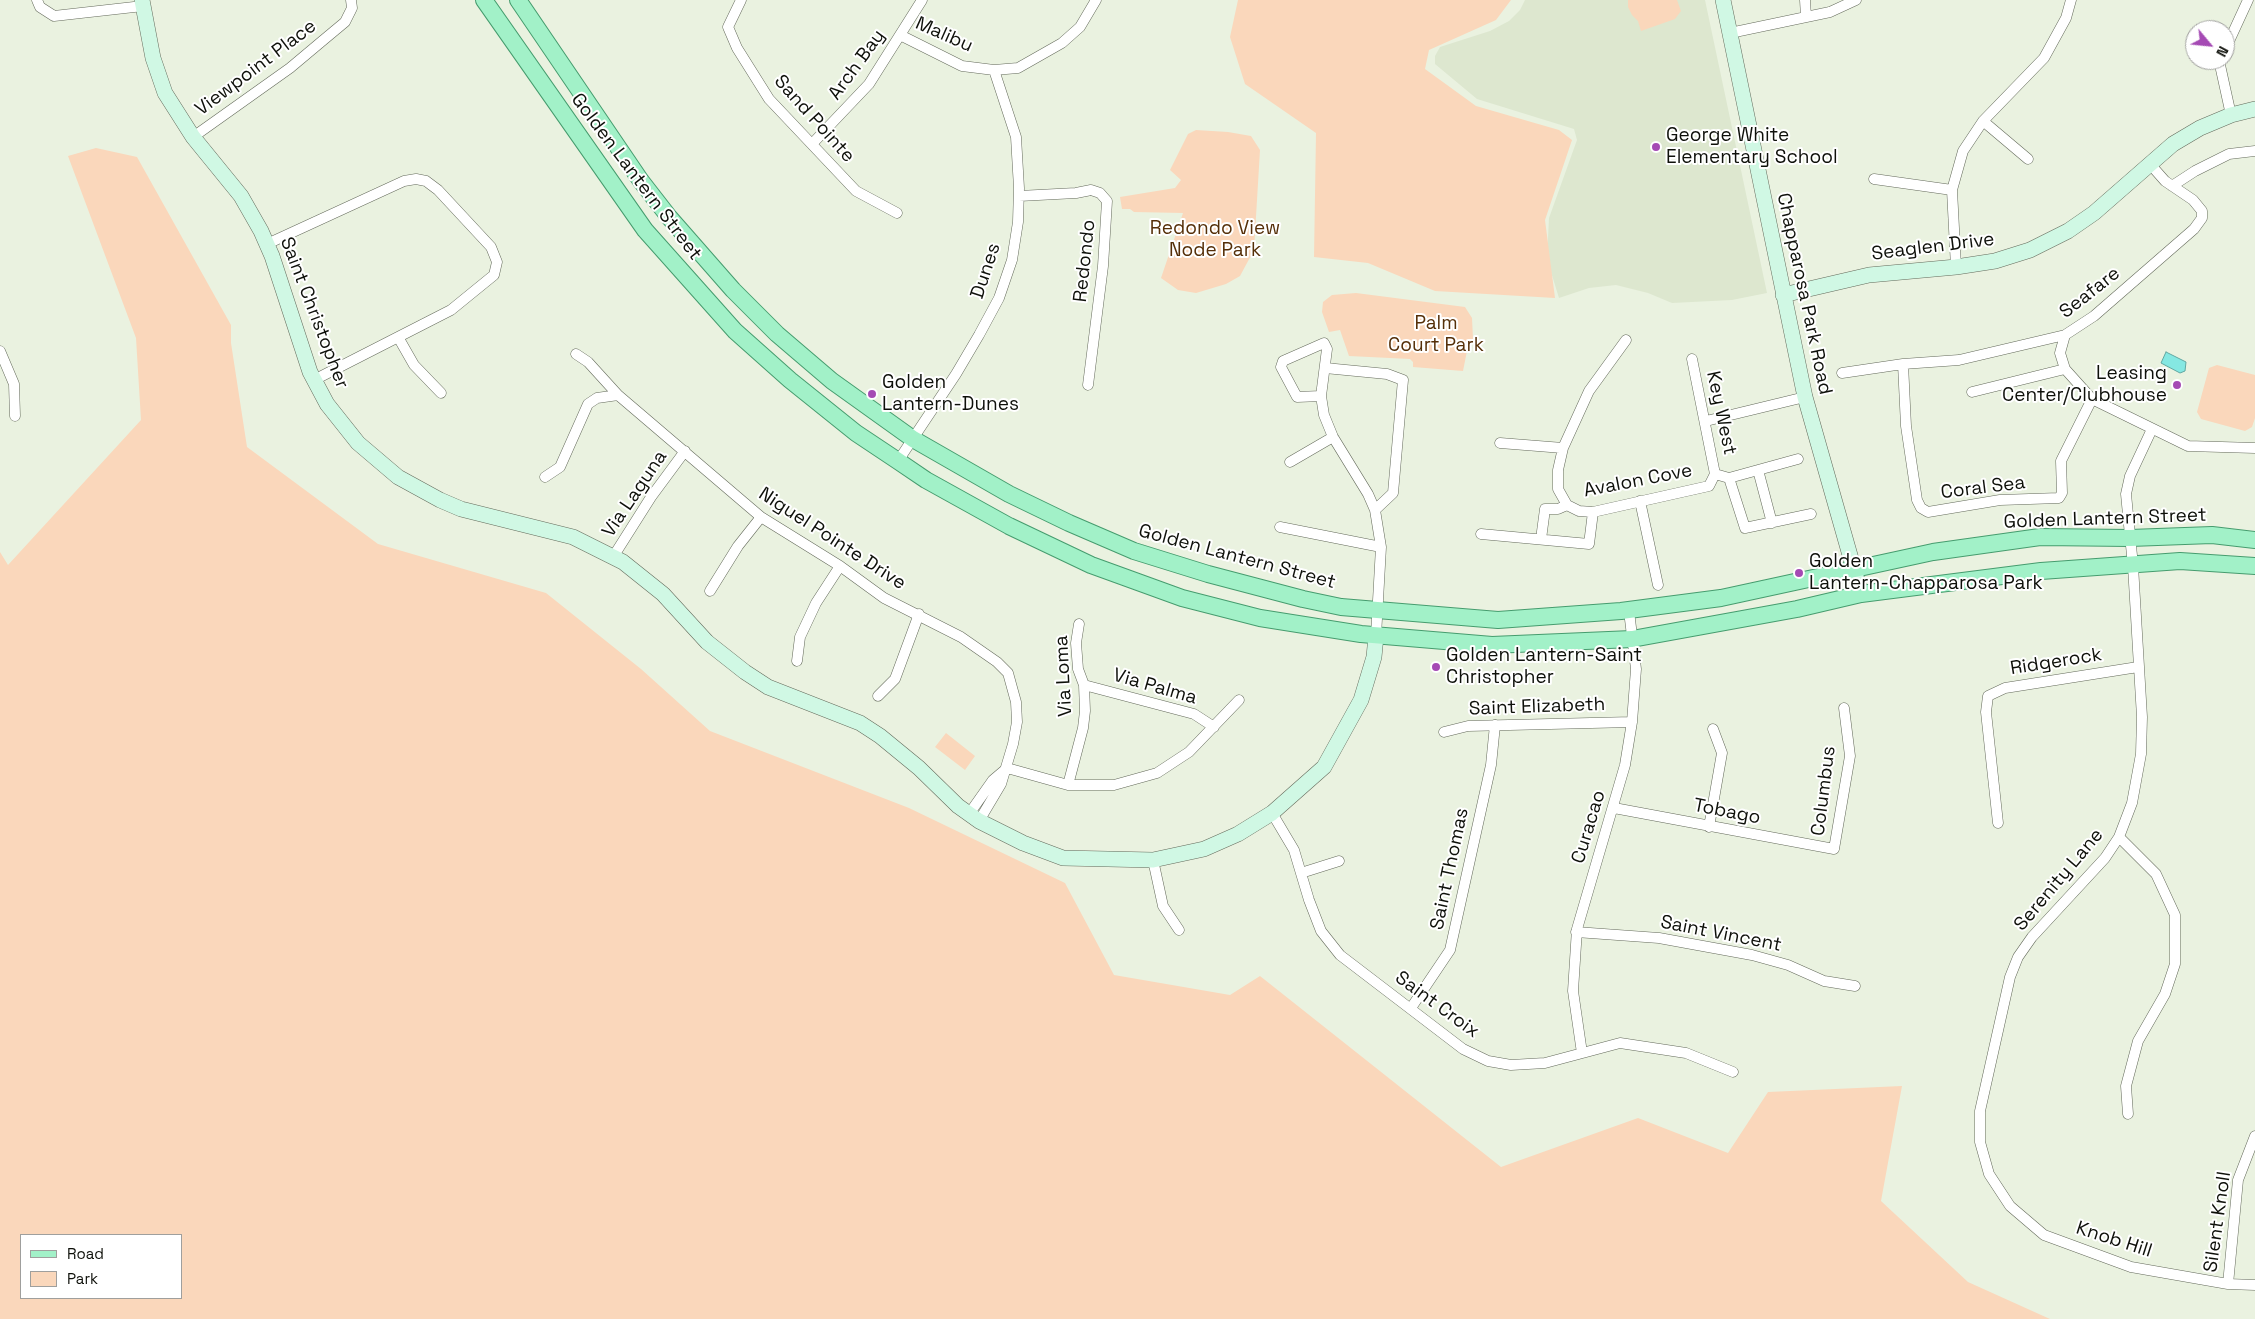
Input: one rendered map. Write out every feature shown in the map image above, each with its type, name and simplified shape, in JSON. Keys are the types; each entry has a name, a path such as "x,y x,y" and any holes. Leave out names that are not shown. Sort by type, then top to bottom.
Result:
{"main road":[{"name":"Golden Lantern Street","path":"484,0 621,198 675,265 760,354 856,433 926,480 1009,526 1091,565 1182,598 1260,618 1376,636 1492,645 1632,640 1797,609 1861,594 2041,570 2133,566 2180,561 2255,566"},
{"name":"Golden Lantern Street","path":"518,0 641,181 711,266 777,334 832,381 913,439 978,478 1043,511 1134,550 1270,591 1342,607 1498,620 1629,610 1721,598 1933,552 2040,537 2130,538 2212,534 2255,540"}],"street":[{"path":"37,0 40,6 54,16 142,3"},
{"name":"Viewpoint Place","path":"193,137 290,68 321,42 344,22 352,8 351,0"},
{"name":"Sand Pointe","path":"741,0 728,27 737,48 769,99 856,191 897,214"},
{"name":"Arch Bay","path":"812,144 869,84 922,0"},
{"name":"Malibu","path":"900,35 962,66 994,70 1018,68 1062,43 1080,27 1096,0"},
{"name":"Chapparosa Park Road","path":"1723,0 1783,295 1806,397 1861,594"},
{"path":"1804,0 1806,17"},
{"path":"1730,33 1830,12 1856,0"},
{"path":"1956,267 1952,190 1963,151 1983,121 2044,58 2066,18 2071,0"},
{"path":"2235,28 2248,0"},
{"name":"Saint Christopher","path":"142,3 153,58 165,93 193,137 241,196 267,244 314,380 327,404 358,443 398,477 461,508 573,537 613,557 644,576 678,608 707,642 745,672 790,697 834,712 866,727 914,763 974,817 1022,842 1063,858 1153,860 1204,848 1238,834 1272,813 1324,766 1360,700 1374,657 1381,547 1375,510 1368,494 1333,437 1324,415 1321,396"},
{"name":"Dunes","path":"898,461 956,374 999,298 1012,260 1019,196 1016,137 994,70"},
{"path":"2221,70 2231,114"},
{"name":"Seaglen Drive","path":"1783,295 1869,274 1956,267 1996,261 2030,250 2068,231 2094,213 2173,144 2200,128 2231,114 2255,109"},
{"path":"1983,121 2028,159"},
{"path":"2172,186 2195,170 2229,154 2255,151"},
{"name":"Seafare","path":"1842,373 1903,364 1959,360 2064,335 2094,316 2194,229 2202,218 2202,210 2193,200 2172,186 2150,164"},
{"path":"1874,178 1952,190"},
{"path":"267,244 404,181 416,179 426,181 438,190 491,248 497,262 494,275 451,310 314,380"},
{"name":"Redondo","path":"1019,196 1076,193 1091,190 1100,193 1107,202 1103,266 1088,385"},
{"path":"2064,335 2060,353 2065,369 2092,399 2194,448 2255,448"},
{"path":"398,337 414,365 441,393"},
{"path":"1541,539 1545,509 1558,510 1566,504 1558,489 1558,470 1563,448 1589,391 1626,340"},
{"path":"1324,343 1327,349 1325,368 1321,396 1298,397 1281,368 1281,364 1324,343"},
{"path":"0,351 14,384 15,416"},
{"name":"Niguel Pointe Drive","path":"576,354 588,362 618,395 761,517 840,566 884,598 919,614 985,652 1008,672 1013,686 1017,722 1007,768"},
{"name":"Key West","path":"1692,359 1706,421 1715,474"},
{"name":"Coral Sea","path":"1903,364 1906,426 1917,500 1921,508 1928,512 2000,500 2059,498 2062,493 2061,461 2092,399"},
{"path":"1325,368 1387,374 1403,380 1393,493 1375,510"},
{"path":"1972,392 2065,369"},
{"path":"545,477 560,467 588,404 597,398 618,395"},
{"path":"1706,421 1806,397"},
{"name":"Serenity Lane","path":"1988,1174 1980,1142 1980,1111 2010,977 2018,957 2032,937 2105,858 2119,837 2132,802 2141,754 2142,717 2133,566 2126,494 2130,476 2152,429"},
{"path":"1290,462 1333,437"},
{"path":"1500,442 1563,448"},
{"name":"Via Laguna","path":"613,557 685,451"},
{"path":"1729,478 1798,459"},
{"name":"Key West","path":"1729,478 1745,528 1772,523 1758,470"},
{"name":"Avalon Cove","path":"1566,504 1578,511 1593,512 1708,486 1715,474 1729,478"},
{"path":"1640,501 1658,585"},
{"path":"1481,534 1588,544 1593,512"},
{"path":"1772,523 1811,514"},
{"path":"710,591 738,546 761,517"},
{"path":"1280,527 1381,547"},
{"path":"797,660 800,637 816,603 840,566"},
{"name":"Curacao","path":"1582,1053 1574,991 1576,932 1614,808 1625,765 1632,722 1636,669 1629,610"},
{"path":"878,696 895,679 919,614"},
{"name":"Via Loma","path":"1068,785 1083,728 1084,685 1078,669 1076,643 1079,624"},
{"name":"Ridgerock","path":"1998,823 1986,712 1988,696 2005,688 2138,667"},
{"name":"Via Palma","path":"1084,685 1194,714 1214,727"},
{"path":"974,817 993,780 1007,768 1068,785 1114,785 1157,773 1189,752 1239,700"},
{"name":"Columbus","path":"1834,849 1850,756 1844,708"},
{"name":"Saint Elizabeth","path":"1444,732 1468,726 1632,722"},
{"name":"Saint Thomas","path":"1411,1008 1450,950 1490,764 1495,725"},
{"path":"1708,827 1722,753 1713,729"},
{"name":"Tobago","path":"1614,808 1834,849"},
{"name":"Saint Croix","path":"1272,813 1294,850 1321,932 1340,955 1463,1049 1488,1061 1511,1065 1545,1063 1620,1043 1686,1053 1733,1072"},
{"path":"2119,837 2156,874 2175,915 2175,964 2165,994 2138,1041 2126,1086 2128,1114"},
{"path":"1153,860 1163,906 1179,930"},
{"path":"1301,873 1339,861"},
{"name":"Saint Vincent","path":"1576,932 1659,938 1752,955 1788,965 1824,981 1855,986"},
{"name":"Silent Knoll","path":"2228,1284 2238,1180 2255,1136"},
{"name":"Knob Hill","path":"1988,1174 2010,1206 2044,1235 2131,1267 2228,1284 2255,1284"}],"shaded area":[{"name":"George White Elementary School","path":"1525,0 1705,0 1767,293 1732,300 1672,303 1648,293 1616,285 1589,288 1559,298 1547,259 1549,218 1577,140 1574,129 1477,99 1435,64 1435,56 1440,47 1490,31 1509,21 1520,10"}],"green space":[{"path":"1238,0 1511,0 1496,20 1429,50 1425,69 1476,106 1559,130 1572,140 1545,220 1555,298 1435,291 1368,263 1314,257 1316,133 1245,84 1230,37"},
{"path":"1628,0 1677,0 1681,11 1675,19 1641,31 1638,21 1628,7"},
{"name":"Redondo View Node Park","path":"1196,130 1251,136 1260,150 1254,250 1240,276 1226,284 1196,293 1178,290 1161,278 1183,213 1134,212 1130,209 1122,209 1120,197 1175,188 1181,180 1170,170 1188,134"},
{"path":"96,148 137,157 231,325 231,343 247,447 378,544 546,593 641,669 710,731 909,808 1065,883 1114,975 1230,995 1260,976 1501,1167 1638,1118 1728,1153 1768,1092 1902,1086 1881,1201 1968,1282 2050,1319 0,1319 0,552 8,565 141,420 136,338 68,156"},
{"name":"Palm Court Park","path":"1356,293 1465,307 1472,318 1473,339 1467,351 1463,371 1413,367 1413,362 1410,359 1349,356 1340,330 1329,332 1322,312 1323,302 1332,295"},
{"path":"2217,365 2255,375 2255,418 2252,427 2245,431 2201,419 2197,412 2209,368"},
{"path":"946,733 975,756 965,770 935,747"}],"water":[{"path":"2166,352 2186,362 2185,371 2180,373 2161,363"}],"place":[{"name":"George White Elementary School","path":"1656,147"},
{"name":"Leasing Center/Clubhouse","path":"2177,385"},
{"name":"Golden Lantern-Dunes","path":"872,394"},
{"name":"Golden Lantern-Chapparosa Park","path":"1799,573"},
{"name":"Golden Lantern-Saint Christopher","path":"1436,667"}]}
